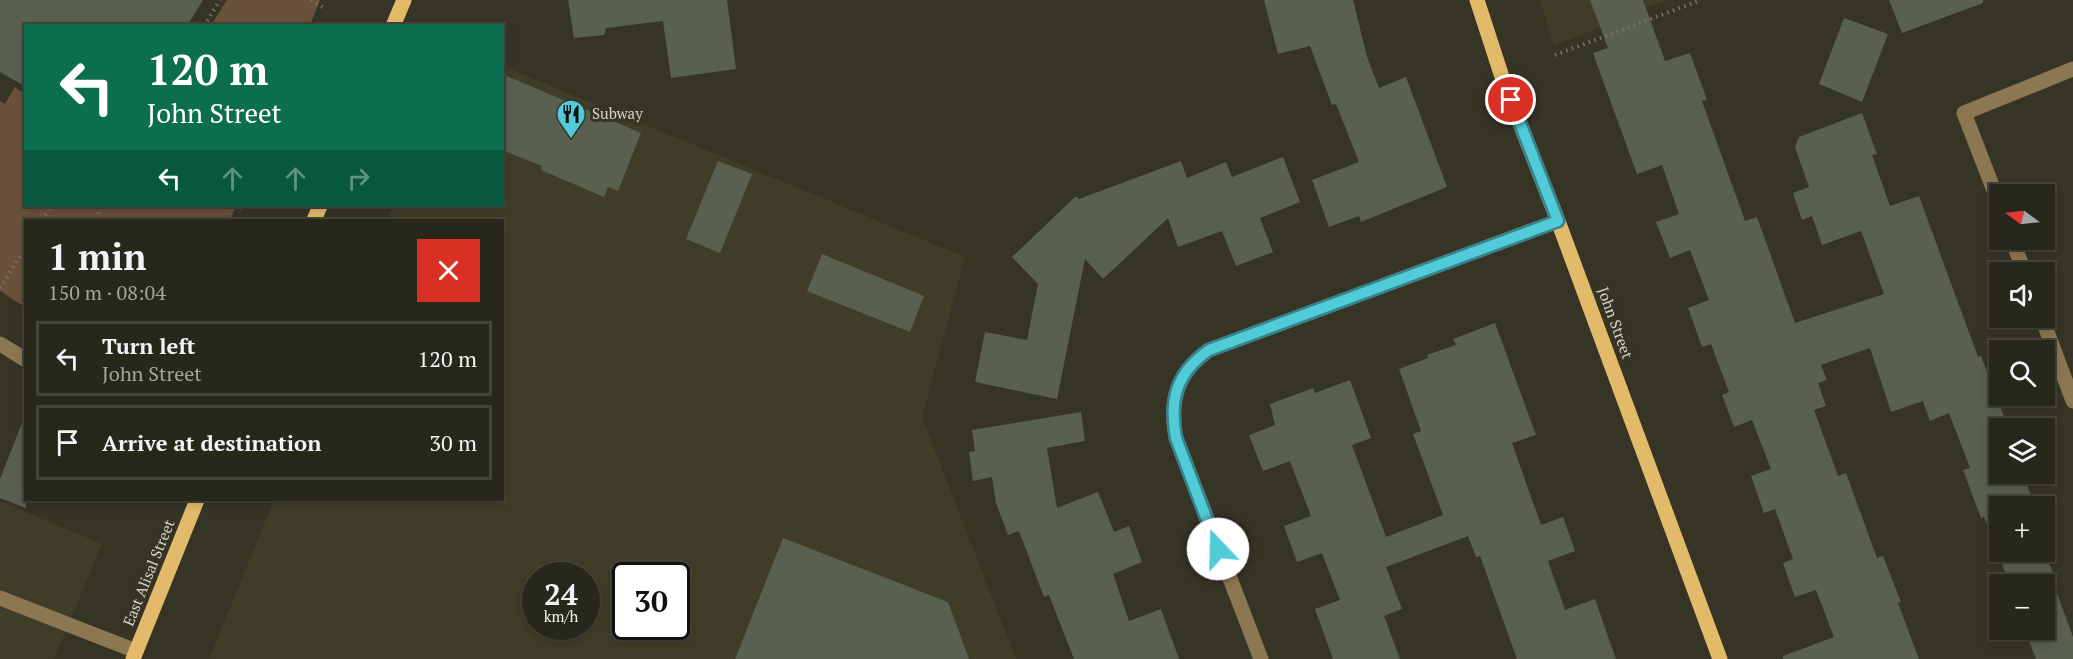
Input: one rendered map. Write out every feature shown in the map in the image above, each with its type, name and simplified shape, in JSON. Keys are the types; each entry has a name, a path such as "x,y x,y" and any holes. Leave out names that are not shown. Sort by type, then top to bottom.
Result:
{"main road":[{"path":"394,24 404,0"},
{"name":"John Street","path":"1477,0 1503,80 1558,221 1720,659"},
{"name":"East Alisal Street","path":"135,655 197,501"}],"street":[{"path":"1992,184 1965,113 2073,69"},
{"path":"1261,659 1176,438 1173,422 1174,408 1176,392 1183,376 1194,360 1209,350 1558,221"},
{"path":"2046,328 2073,401"},
{"path":"0,344 24,359"},
{"path":"0,598 135,655"}],"path":[{"path":"205,24 220,0"},
{"path":"312,0 324,8"},
{"path":"1555,55 1701,0"},
{"path":"238,207 242,209"},
{"path":"0,288 24,250"}],"shaded area":[{"path":"227,0 320,0 310,24 212,24"},
{"path":"1540,0 1666,0 1554,46"},
{"path":"504,66 965,257 922,417 1016,659 209,659 274,501 504,501 504,219 387,219 393,207 504,207"},
{"path":"15,87 24,93 24,207 236,207 230,219 24,219 24,306 0,291 0,101 5,104"},
{"path":"0,501 102,544 54,659 0,659"}],"building":[{"path":"0,0 203,0 188,24 24,24 24,86 0,72"},
{"path":"568,0 727,0 736,69 671,78 663,21 606,28 604,35 574,38"},
{"path":"1264,0 1353,0 1367,57 1379,88 1406,77 1447,187 1361,222 1359,216 1329,227 1312,180 1359,162 1336,104 1332,105 1310,46 1278,54"},
{"path":"1590,0 1643,0 1665,61 1690,53 1707,100 1702,101 1745,221 1757,217 1795,323 1884,294 1861,231 1822,245 1812,216 1802,220 1793,193 1809,187 1795,147 1799,137 1862,113 1877,154 1872,155 1890,206 1919,196 1978,357 1981,356 1989,377 1989,406 2000,406 2005,418 1989,418 1989,484 2027,484 2031,496 1989,496 1989,530 1984,517 1981,518 1963,470 1970,468 1949,413 1930,421 1923,401 1891,412 1870,348 1821,365 1827,380 1818,383 1826,406 1814,410 1838,476 1846,473 1877,558 1883,556 1901,602 1898,603 1919,659 1783,659 1783,656 1834,637 1816,590 1795,597 1783,563 1793,559 1775,509 1764,513 1751,476 1771,469 1752,420 1734,427 1722,395 1729,392 1711,344 1702,347 1688,308 1709,300 1690,250 1670,258 1656,222 1679,214 1662,165 1637,174 1593,53 1608,48"},
{"path":"1889,0 1983,0 1983,3 1902,33"},
{"path":"1844,18 1888,34 1862,102 1819,84"},
{"path":"504,75 641,133 618,191 608,187 604,197 541,170 542,166 504,151"},
{"path":"1283,157 1300,202 1260,218 1273,252 1236,266 1222,231 1178,247 1168,218 1103,279 1085,259 1057,399 975,382 985,332 1027,340 1038,284 1012,257 1076,196 1079,199 1181,161 1187,178 1226,162 1232,177"},
{"path":"718,161 752,174 720,253 686,239"},
{"path":"822,254 924,296 910,332 807,291"},
{"path":"1495,323 1536,435 1512,443 1541,525 1563,517 1575,551 1548,561 1565,610 1595,599 1616,659 1517,659 1480,556 1476,557 1468,536 1386,567 1402,609 1384,616 1400,659 1333,659 1315,609 1340,600 1322,553 1297,562 1284,526 1311,516 1290,461 1263,471 1249,435 1275,425 1270,404 1313,388 1315,393 1350,380 1371,438 1352,445 1386,537 1443,515 1413,434 1421,431 1399,369 1428,358 1427,355 1456,345 1453,339"},
{"path":"1081,412 1085,441 1047,448 1057,508 1098,492 1114,532 1129,526 1142,562 1113,574 1129,621 1161,609 1179,659 1074,659 1049,595 1044,597 1019,531 1008,535 996,503 992,477 973,481 969,452 975,451 972,430"},
{"path":"24,418 24,501 26,501 26,508 0,498 0,479"},
{"path":"783,538 948,602 969,659 735,659"},
{"path":"2001,562 2049,562 2053,574 2006,574"},
{"path":"2055,587 2073,637 2073,659 2036,659 2029,640 2055,640"}],"place":[{"name":"Subway","path":"571,140"}],"route":[{"path":"1218,549 1176,438 1173,422 1174,408 1176,392 1183,376 1194,360 1209,350 1558,221 1511,100"}]}
